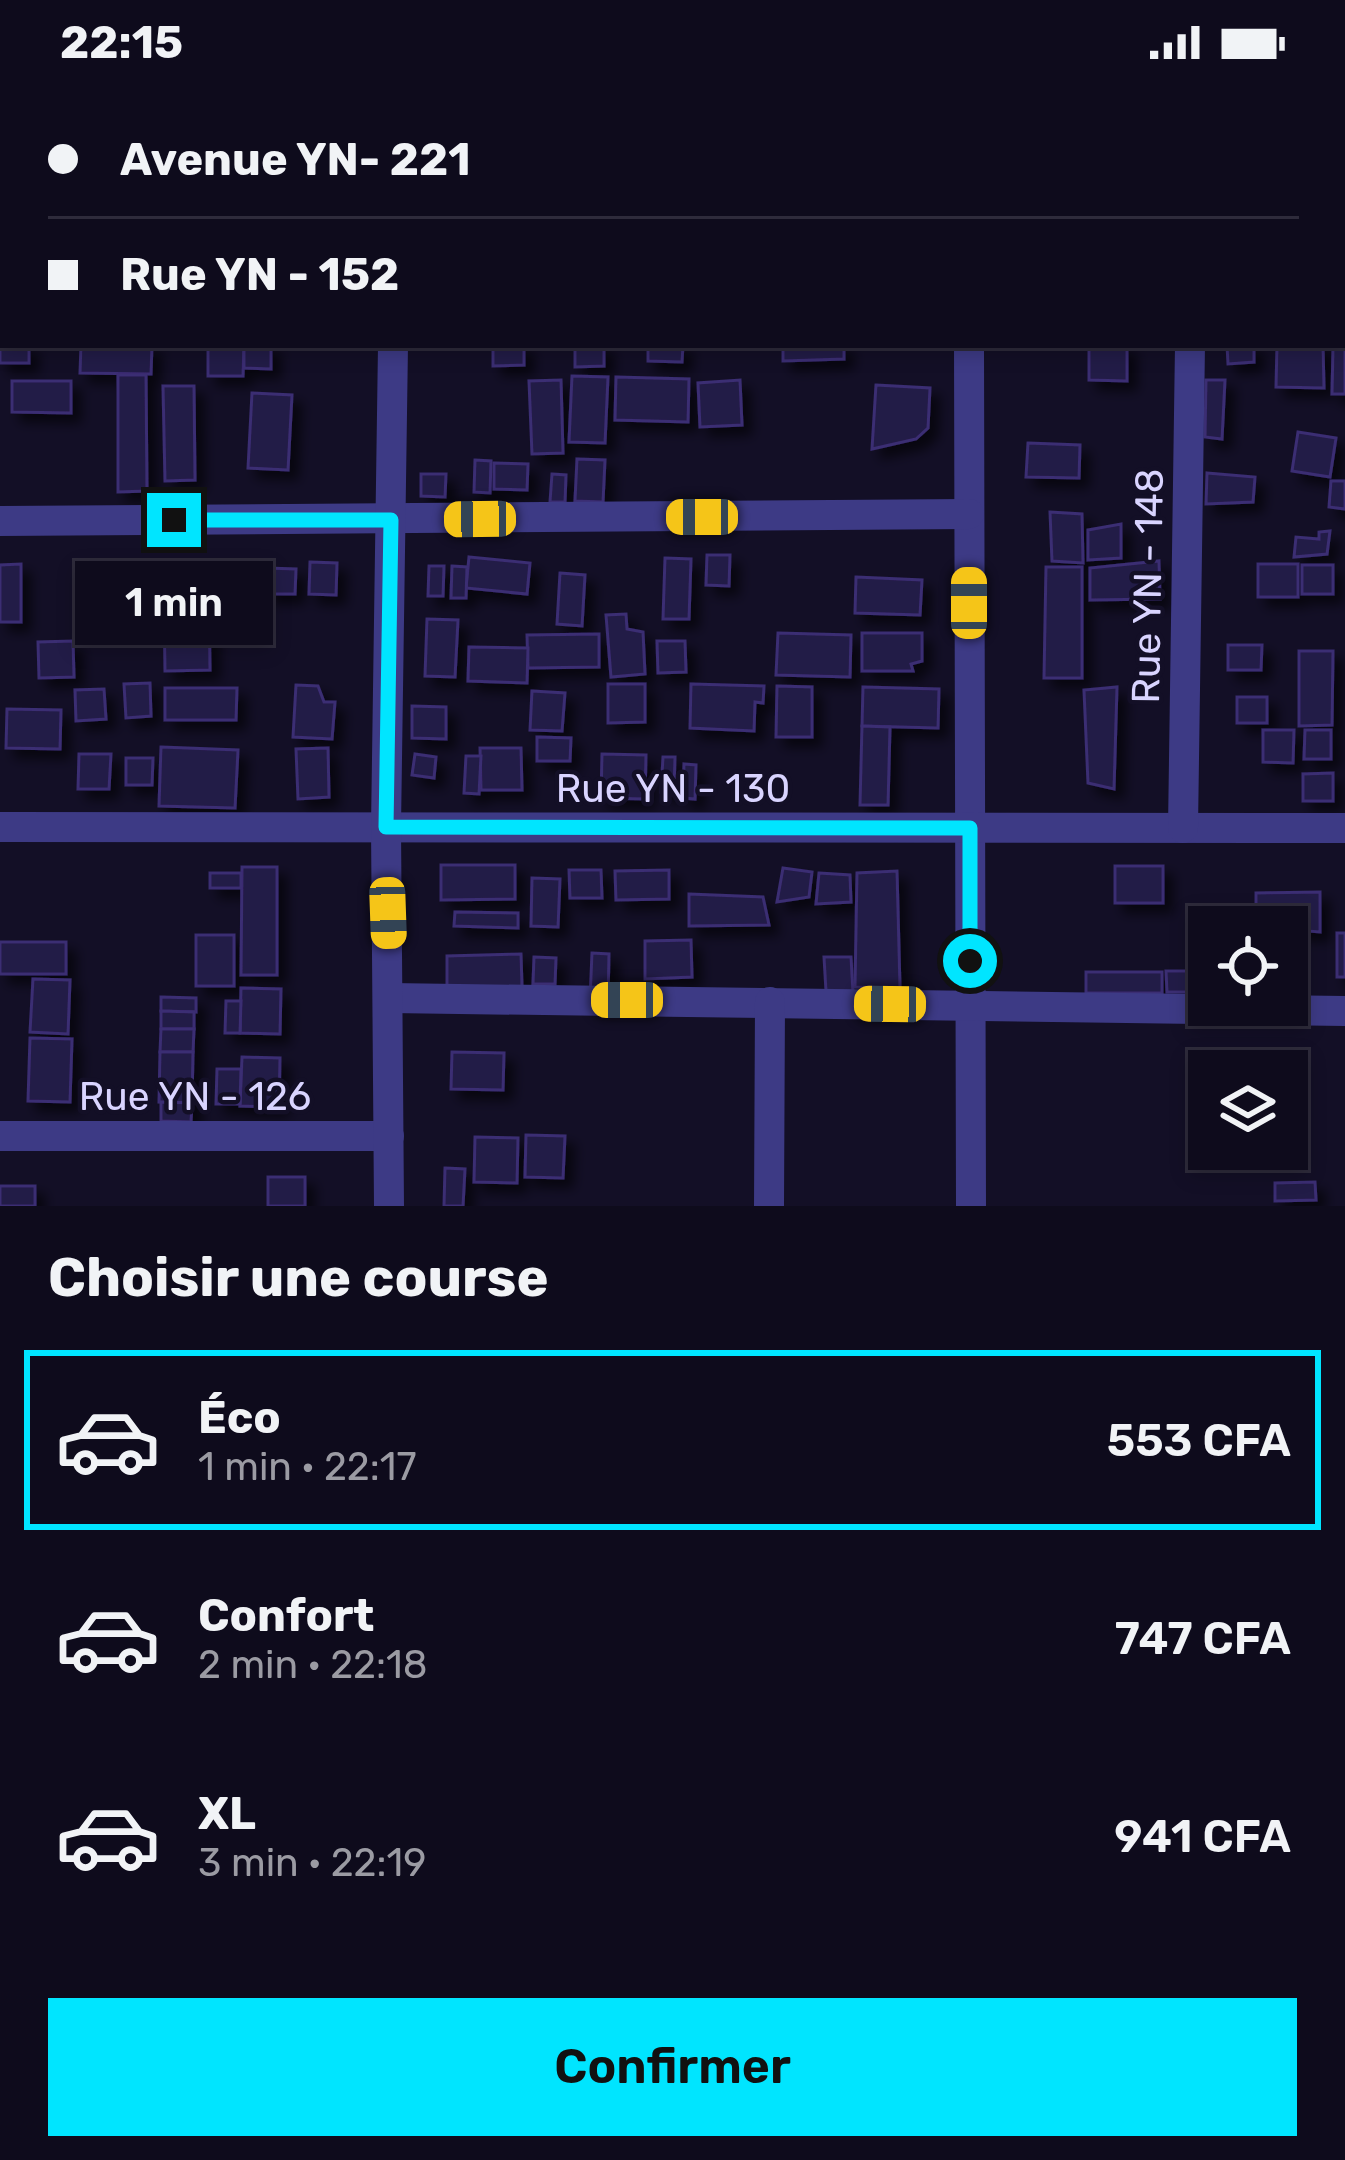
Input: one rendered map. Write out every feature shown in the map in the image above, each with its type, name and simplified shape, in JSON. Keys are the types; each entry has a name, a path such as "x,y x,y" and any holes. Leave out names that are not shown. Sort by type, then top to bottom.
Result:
{"street":[{"path":"389,1206 386,827 393,348"},
{"path":"969,348 971,1206"},
{"name":"Rue YN - 148","path":"1183,828 1190,348"},
{"path":"0,521 969,514"},
{"name":"Rue YN - 130","path":"0,827 1345,828"},
{"path":"390,998 1345,1011"},
{"path":"769,1206 770,1002"},
{"name":"Rue YN - 126","path":"0,1136 389,1136"}],"building":[{"path":"0,348 29,348 29,363 0,363"},
{"path":"81,348 152,348 151,374 80,373"},
{"path":"208,348 244,348 243,376 208,376"},
{"path":"244,348 271,348 271,369 244,368"},
{"path":"493,348 524,348 524,365 493,366"},
{"path":"575,348 604,348 604,366 575,367"},
{"path":"648,348 683,348 682,362 648,361"},
{"path":"783,348 844,348 844,359 783,361"},
{"path":"1089,348 1127,348 1127,381 1089,380"},
{"path":"1227,348 1254,348 1254,362 1228,364"},
{"path":"1277,348 1323,348 1324,388 1276,387"},
{"path":"1333,348 1345,348 1345,394 1332,394"},
{"path":"118,375 146,375 147,491 118,492"},
{"path":"572,376 608,377 605,443 569,442"},
{"path":"616,377 689,379 688,422 615,420"},
{"path":"561,380 563,453 532,454 529,381"},
{"path":"740,380 742,425 700,427 698,383"},
{"path":"1206,380 1225,380 1222,439 1205,437"},
{"path":"12,381 71,381 71,413 12,412"},
{"path":"876,385 930,388 928,428 916,439 872,449"},
{"path":"163,386 194,386 195,480 165,481"},
{"path":"252,393 292,395 288,470 248,468"},
{"path":"1298,432 1336,438 1330,477 1292,471"},
{"path":"1028,443 1080,445 1079,478 1026,477"},
{"path":"577,459 605,460 603,502 575,501"},
{"path":"475,460 491,461 490,493 474,492"},
{"path":"494,463 528,464 527,490 494,489"},
{"path":"1207,473 1255,477 1253,502 1206,504"},
{"path":"421,474 446,474 445,497 421,496"},
{"path":"552,474 566,475 565,502 550,502"},
{"path":"1331,481 1345,481 1345,509 1329,507"},
{"path":"1050,512 1082,514 1083,563 1052,561"},
{"path":"1121,524 1121,558 1088,560 1088,530"},
{"path":"1330,531 1327,554 1294,557 1296,537 1319,539 1319,532"},
{"path":"707,555 730,555 729,586 706,585"},
{"path":"469,557 530,563 527,594 466,588"},
{"path":"665,558 691,559 689,619 663,619"},
{"path":"1159,561 1160,599 1090,600 1090,568"},
{"path":"310,562 337,563 336,595 309,594"},
{"path":"21,564 21,622 0,622 0,565"},
{"path":"1258,564 1298,564 1298,597 1258,597"},
{"path":"1302,565 1333,565 1333,594 1302,594"},
{"path":"429,566 444,566 443,596 428,596"},
{"path":"452,566 467,567 466,598 451,598"},
{"path":"1046,567 1082,567 1082,678 1044,678"},
{"path":"266,568 296,569 295,594 265,594"},
{"path":"560,573 585,575 582,626 557,624"},
{"path":"856,577 922,580 920,615 855,613"},
{"path":"209,599 210,670 165,671 164,600"},
{"path":"626,614 627,629 643,632 645,674 611,677 606,615"},
{"path":"427,619 458,620 455,677 425,676"},
{"path":"778,633 851,635 850,677 776,675"},
{"path":"862,633 922,633 922,661 911,664 913,671 862,671"},
{"path":"599,634 599,667 528,668 527,635"},
{"path":"73,641 74,677 39,678 38,642"},
{"path":"657,641 685,641 686,672 658,673"},
{"path":"1228,645 1262,645 1261,670 1228,670"},
{"path":"469,647 528,648 527,683 468,681"},
{"path":"1299,651 1333,651 1332,725 1299,726"},
{"path":"150,683 151,716 126,718 124,684"},
{"path":"608,684 645,684 645,722 608,723"},
{"path":"691,684 764,686 763,703 755,702 754,731 690,728"},
{"path":"296,685 318,686 324,702 335,702 332,739 293,737"},
{"path":"777,686 812,687 812,737 776,737"},
{"path":"863,687 939,689 938,728 862,726"},
{"path":"1117,687 1114,789 1088,783 1084,690"},
{"path":"165,688 237,688 236,720 165,720"},
{"path":"104,689 106,719 76,721 75,690"},
{"path":"532,691 565,693 562,731 530,730"},
{"path":"1237,697 1267,697 1267,723 1237,723"},
{"path":"412,706 446,707 446,739 412,738"},
{"path":"7,709 61,710 60,749 6,748"},
{"path":"862,726 890,727 888,805 860,805"},
{"path":"1263,730 1294,730 1293,763 1263,762"},
{"path":"1305,730 1331,730 1331,759 1304,759"},
{"path":"537,737 571,738 570,761 537,761"},
{"path":"161,747 238,750 235,808 159,806"},
{"path":"328,748 329,797 298,799 296,749"},
{"path":"480,748 521,748 522,790 481,790"},
{"path":"79,754 111,754 109,789 78,789"},
{"path":"415,754 436,757 434,778 412,775"},
{"path":"602,754 646,755 645,799 601,798"},
{"path":"466,756 481,756 479,794 464,793"},
{"path":"663,757 675,757 674,792 661,792"},
{"path":"126,758 153,758 152,785 126,785"},
{"path":"684,764 696,765 695,799 683,798"},
{"path":"1333,773 1333,801 1303,801 1303,774"},
{"path":"441,865 515,865 515,899 441,900"},
{"path":"1115,866 1163,866 1163,903 1115,903"},
{"path":"242,867 277,867 277,975 241,975"},
{"path":"783,868 812,872 809,897 777,902"},
{"path":"569,870 601,870 602,898 570,898"},
{"path":"669,870 669,899 616,900 615,871"},
{"path":"897,871 900,988 855,987 857,873"},
{"path":"210,873 241,873 241,888 210,888"},
{"path":"819,873 850,875 851,902 816,904"},
{"path":"532,878 560,879 558,927 531,926"},
{"path":"1320,892 1320,932 1308,931 1308,906 1256,906 1256,893"},
{"path":"689,894 763,897 769,925 689,926"},
{"path":"455,912 518,913 518,928 454,926"},
{"path":"1337,933 1345,933 1345,977 1337,977"},
{"path":"196,935 234,935 234,986 196,986"},
{"path":"691,940 692,977 645,979 645,941"},
{"path":"0,942 66,942 66,974 0,974"},
{"path":"592,953 609,954 608,1000 590,1000"},
{"path":"521,954 522,987 447,989 447,956"},
{"path":"534,957 556,958 555,984 533,984"},
{"path":"824,957 851,957 853,993 826,991"},
{"path":"1166,971 1188,971 1188,992 1167,992"},
{"path":"1086,972 1162,972 1162,993 1086,993"},
{"path":"33,979 70,980 68,1034 30,1032"},
{"path":"241,988 281,989 280,1034 240,1033"},
{"path":"161,997 196,998 196,1012 161,1011"},
{"path":"226,1001 241,1001 240,1033 225,1033"},
{"path":"161,1011 194,1012 194,1029 161,1029"},
{"path":"161,1029 194,1029 193,1052 160,1052"},
{"path":"30,1038 72,1039 70,1102 28,1101"},
{"path":"160,1052 193,1052 192,1103 159,1102"},
{"path":"452,1052 504,1053 503,1090 451,1089"},
{"path":"242,1057 280,1058 279,1107 240,1106"},
{"path":"217,1069 241,1069 240,1104 216,1104"},
{"path":"161,1102 192,1103 191,1122 161,1121"},
{"path":"526,1135 565,1136 563,1178 525,1177"},
{"path":"475,1137 518,1138 517,1183 474,1182"},
{"path":"445,1168 465,1169 463,1206 444,1206"},
{"path":"268,1177 305,1177 305,1206 268,1206"},
{"path":"1315,1182 1316,1200 1275,1201 1275,1183"},
{"path":"0,1186 35,1186 35,1206 0,1206"}],"route":[{"path":"174,520 391,520 386,827 970,828 970,961"}]}
